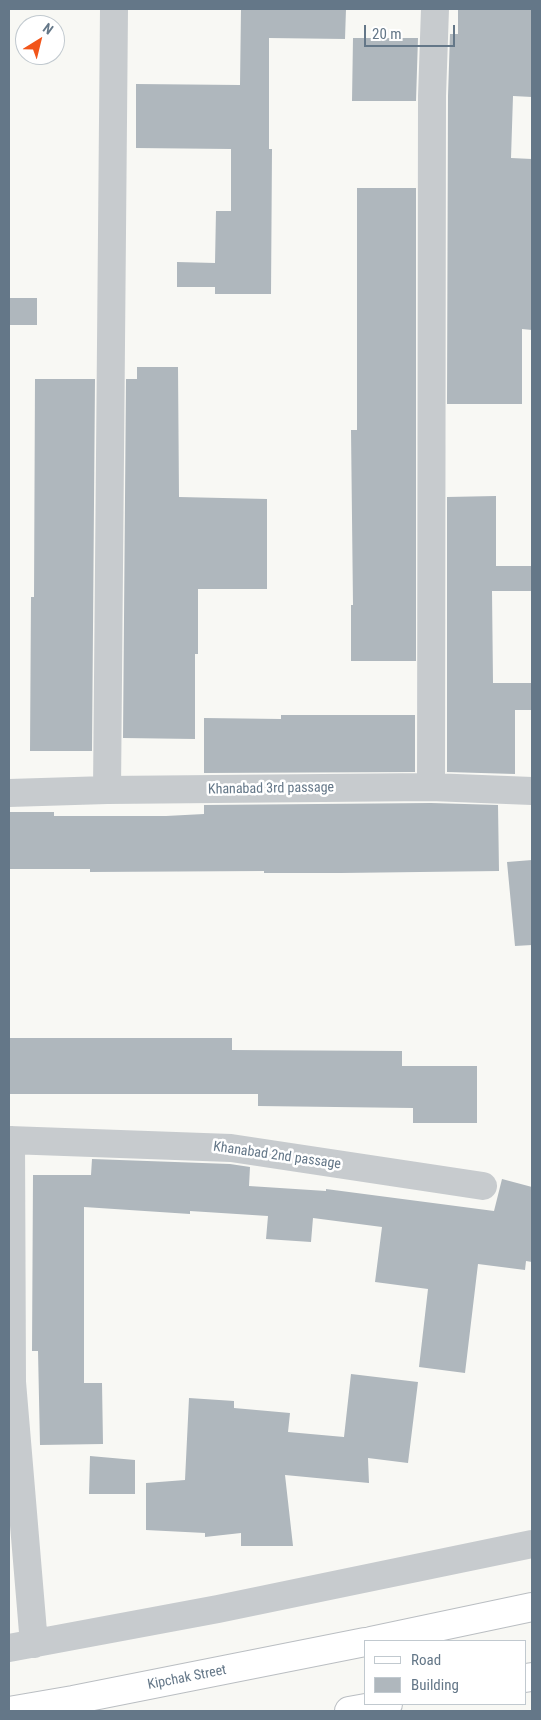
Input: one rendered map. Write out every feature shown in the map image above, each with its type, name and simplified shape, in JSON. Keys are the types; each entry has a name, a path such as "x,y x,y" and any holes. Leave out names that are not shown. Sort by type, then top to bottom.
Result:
{"main road":[{"path":"375,1640 532,1607"},
{"name":"Kipchak Street","path":"9,1711 364,1642"},
{"path":"349,1711 382,1705"}],"street":[{"path":"107,790 114,9"},
{"path":"431,787 432,116 435,9"},
{"name":"Khanabad 3rd passage","path":"9,793 107,790 431,787 532,791"},
{"path":"10,1140 12,1382 21,1646 218,1610 532,1544"},
{"name":"Khanabad 2nd passage","path":"10,1140 231,1148 484,1186"}],"building":[{"path":"241,9 346,9 345,39 269,38 269,149 272,149 271,294 215,294 215,287 177,287 177,262 215,263 216,211 231,211 231,149 136,148 136,84 240,85"},
{"path":"458,9 532,9 532,97 513,96 511,158 532,159 532,330 522,329 522,404 447,404 448,96 450,34 458,34"},
{"path":"353,38 418,38 416,101 352,101"},
{"path":"357,188 416,188 416,661 351,661 351,605 353,605 351,430 357,430"},
{"path":"9,298 37,298 37,325 9,325"},
{"path":"137,367 178,367 179,497 267,499 267,589 198,589 198,654 195,654 195,739 123,738 126,379 137,379"},
{"path":"35,379 95,379 92,751 30,751 31,597 34,597"},
{"path":"496,496 496,566 532,566 532,591 492,591 493,683 532,683 532,710 515,710 515,774 447,772 447,497"},
{"path":"281,715 415,715 415,772 204,773 204,718 281,719"},
{"path":"431,803 498,805 499,871 264,873 264,871 90,872 90,869 9,869 9,812 54,812 54,816 166,816 204,814 204,805"},
{"path":"532,860 532,945 515,946 507,862"},
{"path":"9,1038 232,1038 232,1050 402,1051 402,1066 477,1066 477,1123 413,1123 413,1108 258,1106 258,1094 9,1094"},
{"path":"92,1159 230,1164 250,1167 249,1186 326,1191 326,1189 494,1211 502,1179 532,1187 532,1262 526,1261 525,1270 478,1264 465,1373 419,1367 428,1289 375,1282 382,1227 313,1218 311,1242 266,1239 268,1216 190,1211 190,1214 84,1207 84,1383 102,1383 103,1444 40,1445 38,1351 32,1351 33,1175 91,1175"},
{"path":"351,1374 418,1382 408,1463 368,1458 369,1483 285,1475 293,1546 241,1546 241,1533 205,1537 205,1533 146,1530 146,1483 185,1480 189,1398 234,1401 234,1408 290,1413 288,1432 344,1437"},
{"path":"90,1456 135,1460 135,1494 89,1494"}]}
